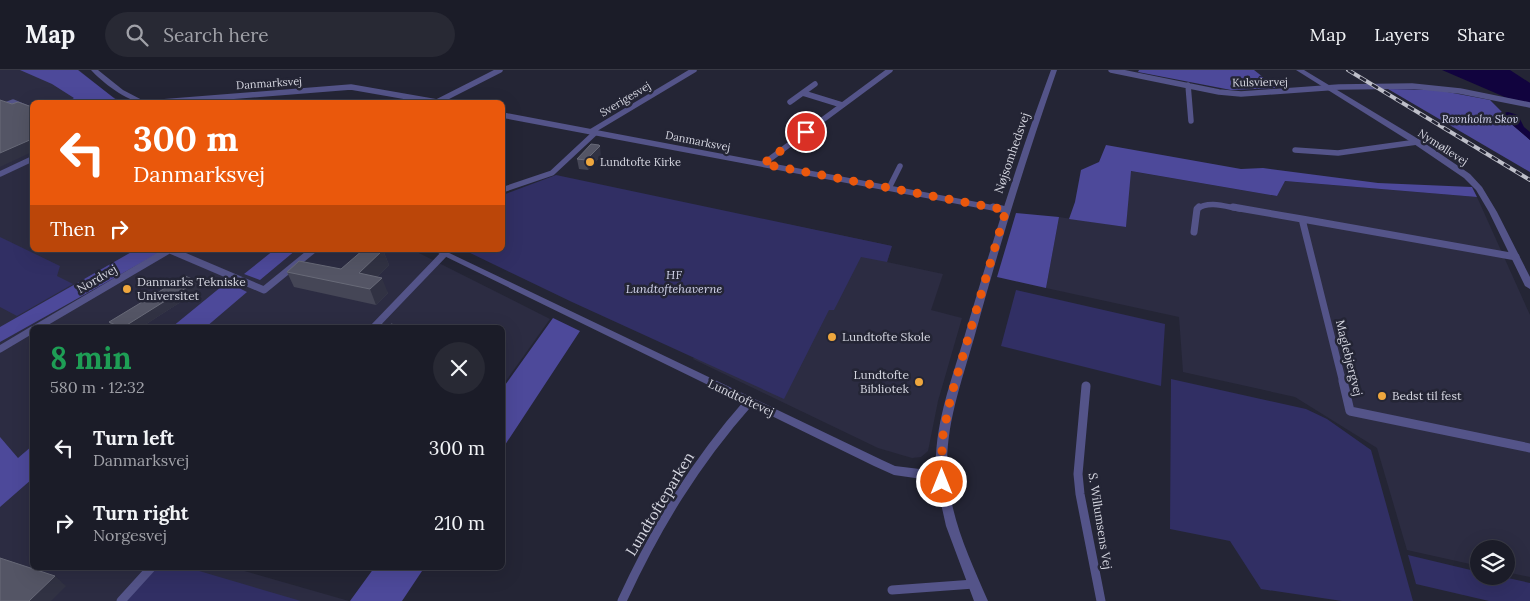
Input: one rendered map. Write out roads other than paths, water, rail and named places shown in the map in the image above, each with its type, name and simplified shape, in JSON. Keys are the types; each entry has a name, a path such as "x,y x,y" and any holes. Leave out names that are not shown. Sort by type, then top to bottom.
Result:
{"street":[{"path":"94,70 122,91 138,100"},
{"path":"441,100 500,70"},
{"name":"Sverigesvej","path":"505,189 552,173 594,132 694,70"},
{"path":"881,70 889,71"},
{"name":"Nøjsomhedsvej","path":"942,477 942,440 951,396 1006,210 1054,70"},
{"name":"Kulsviervej","path":"1111,70 1218,92 1241,94 1380,86 1435,88 1530,105"},
{"name":"Nymøllevej","path":"1299,70 1455,166 1477,186 1493,212 1530,286"},
{"path":"763,164 889,71"},
{"path":"790,102 815,84"},
{"path":"1188,85 1191,121"},
{"name":"Danmarksvej","path":"188,100 351,88 425,100"},
{"path":"803,92 842,105"},
{"path":"0,107 13,102 30,109"},
{"name":"Danmarksvej","path":"505,116 1006,210"},
{"path":"1295,150 1338,153 1416,142"},
{"path":"0,174 30,160"},
{"path":"889,188 900,166"},
{"path":"1194,232 1197,209 1202,205 1212,204 1516,257"},
{"name":"Maglebjergvej","path":"1302,219 1350,411 1530,448"},
{"name":"Nordvej","path":"41,325 167,252"},
{"name":"Nordvej","path":"175,252 264,290 311,252"},
{"name":"Lundtoftevej","path":"376,325 440,252 894,470 942,477"},
{"path":"0,349 30,331"},
{"name":"S. Willumsens Vej","path":"1086,386 1078,474 1080,494 1101,601"},
{"name":"Lundtofteparken","path":"622,601 663,520 682,488 703,458 749,402"},
{"path":"942,477 951,522 980,601"},
{"path":"121,601 149,570"},
{"path":"892,590 974,584"}],"railway":[{"path":"1348,70 1530,180"}],"place":[{"name":"Lundtofte Kirke","path":"590,162"},
{"name":"Danmarks Tekniske Universitet","path":"127,289"},
{"name":"Lundtofte Skole","path":"832,337"},
{"name":"Lundtofte Bibliotek","path":"919,382"},
{"name":"Bedst til fest","path":"1382,396"}],"park label":[{"name":"Ravnholm Skov","path":"1480,119"},
{"name":"HF Lundtoftehaverne","path":"674,282"}]}
